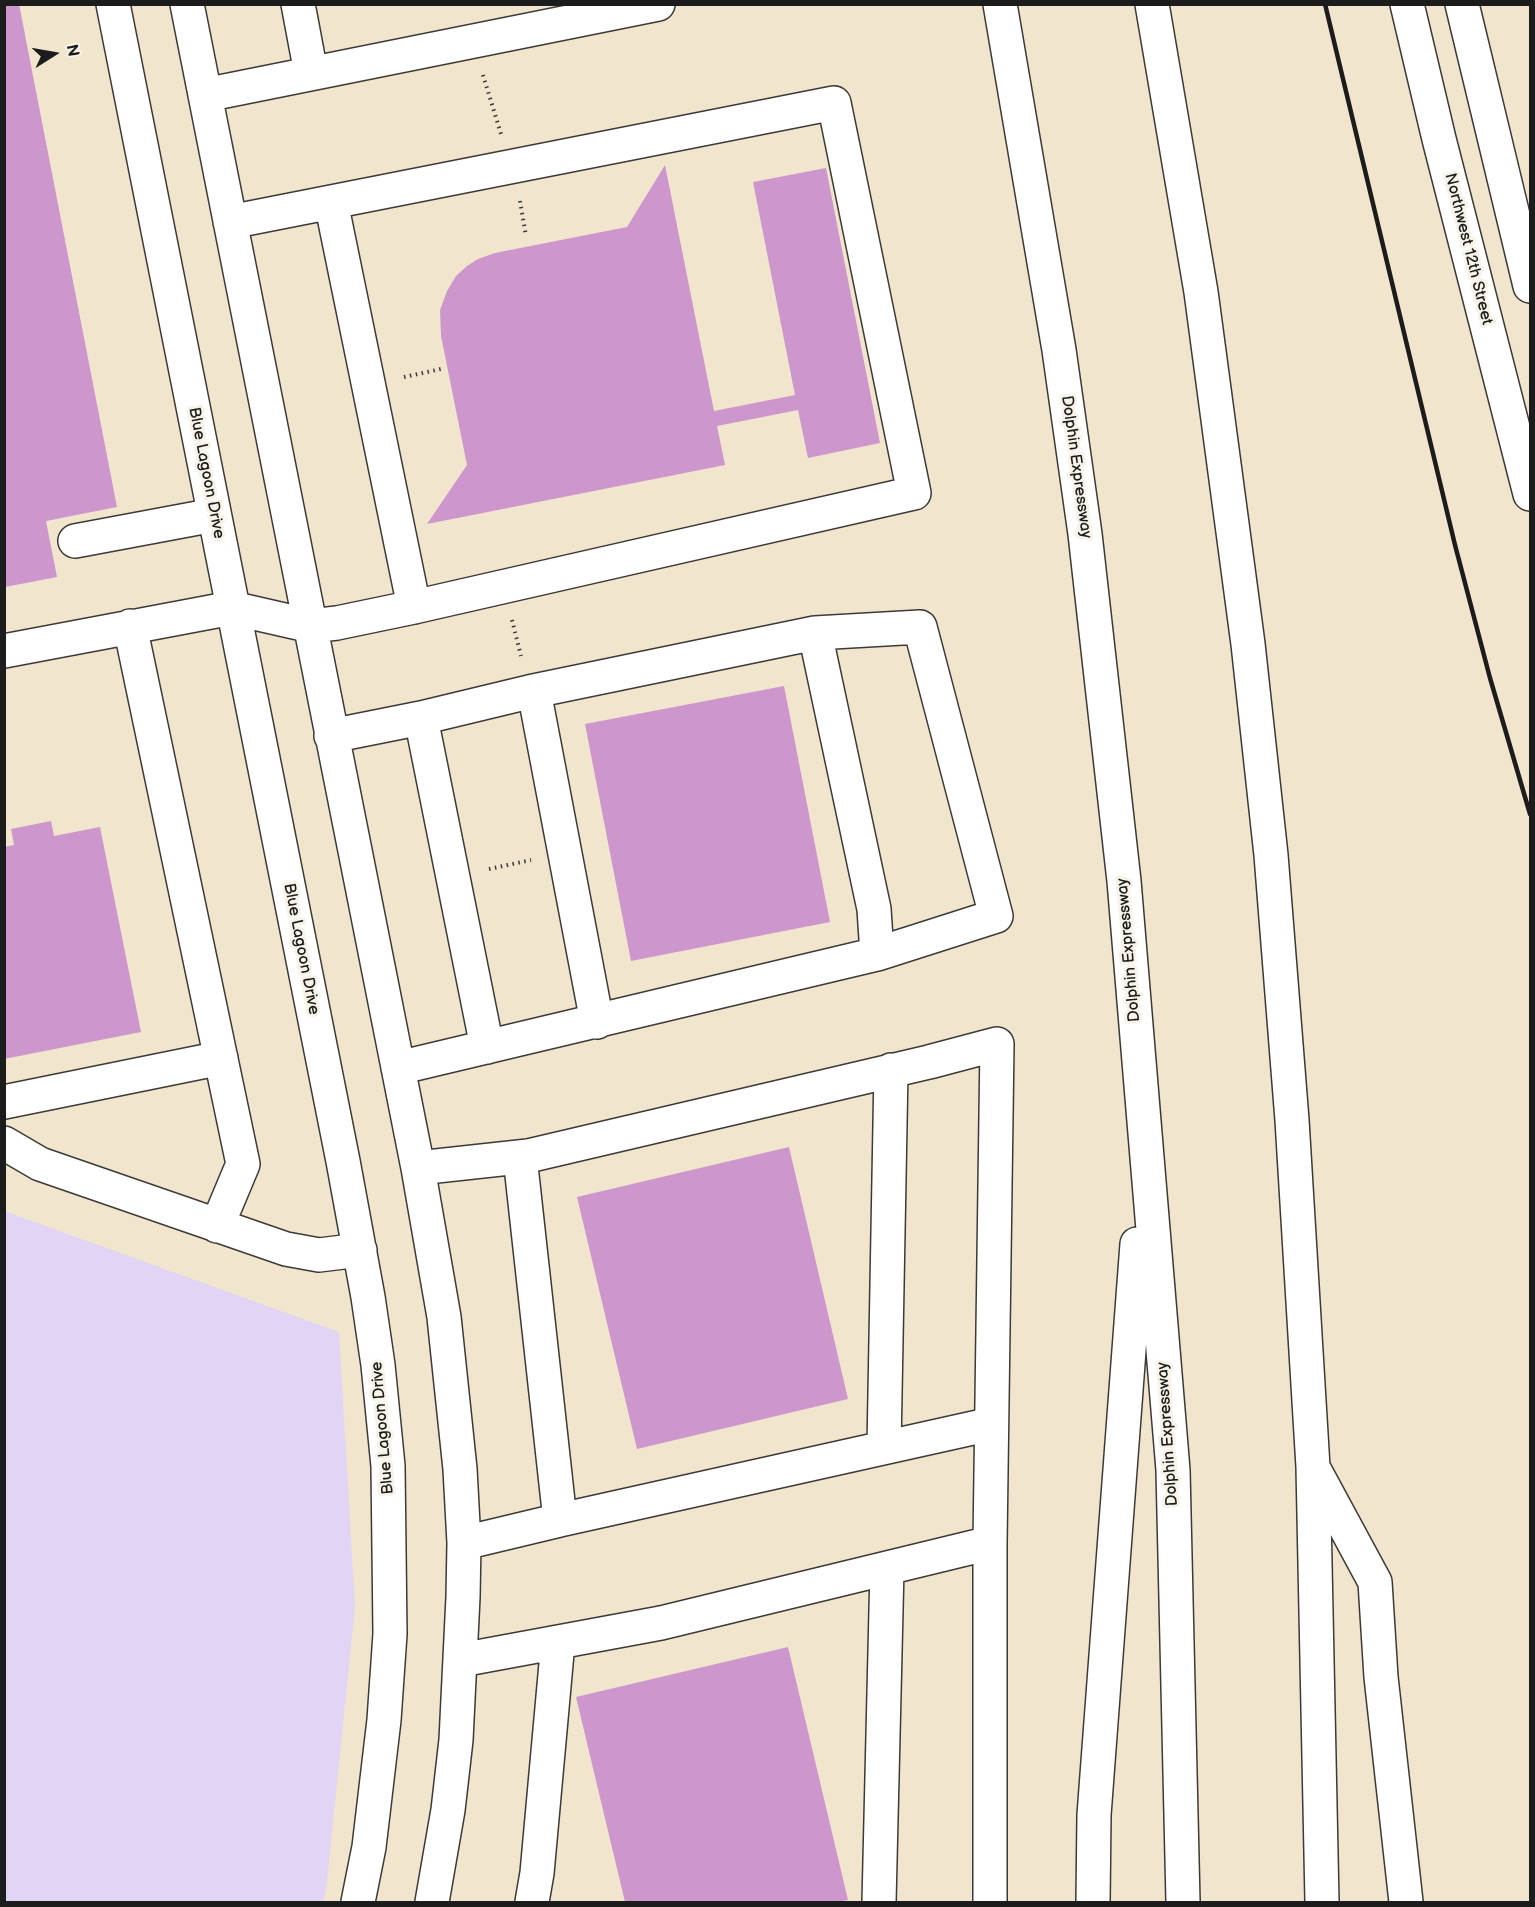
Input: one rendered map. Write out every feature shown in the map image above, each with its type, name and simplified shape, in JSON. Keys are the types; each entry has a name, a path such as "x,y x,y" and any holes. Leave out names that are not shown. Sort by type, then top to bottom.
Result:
{"main road":[{"name":"Blue Lagoon Drive","path":"113,4 372,1320 386,1436 390,1510 390,1634 384,1720 369,1847 358,1902"},
{"path":"187,4 418,1168 444,1317 460,1469 464,1543 456,1740 448,1810 432,1902"},
{"path":"298,4 311,74"},
{"path":"205,95 658,4"},
{"name":"Dolphin Expressway","path":"1000,4 1059,350 1085,534 1124,880 1173,1470 1183,1902"},
{"path":"1152,4 1201,292 1232,523 1260,752 1287,1047 1313,1467 1322,1902"},
{"name":"Northwest 12th Street","path":"1407,4 1530,494"},
{"path":"1462,4 1530,286"},
{"path":"4,651 232,608 311,626 337,623 915,493 834,103 230,222"},
{"path":"331,202 414,607"},
{"path":"75,540 214,515"},
{"path":"130,626 243,1164 217,1226"},
{"path":"331,736 815,633 920,627 996,916 877,954 398,1068"},
{"path":"815,633 874,909 877,954"},
{"path":"532,692 597,1022"},
{"path":"421,718 487,1047"},
{"path":"418,1168 520,1157 997,1044 990,1543 990,1902"},
{"path":"4,1102 221,1058"},
{"path":"884,1447 891,1070"},
{"path":"4,1143 40,1164 217,1226 297,1251 319,1255 360,1250"},
{"path":"1093,1902 1094,1815 1145,1144"},
{"path":"520,1157 560,1520"},
{"path":"464,1543 991,1424"},
{"path":"1313,1467 1375,1582 1381,1677 1406,1902"},
{"path":"461,1660 661,1623 990,1543"},
{"path":"879,1902 887,1568"},
{"path":"532,1902 537,1873 558,1642"}],"path":[{"path":"505,587 532,692"}],"shaded area":[{"path":"4,1211 339,1332 355,1606 326,1891 323,1902 5,1902"}],"building":[{"path":"5,4 19,4 117,507 46,521 57,577 5,587"},
{"path":"665,165 714,411 795,395 753,182 826,168 880,443 808,458 798,410 717,426 725,465 427,524 467,465 441,336 440,310 456,276 478,259 495,253 627,227"},
{"path":"784,686 830,922 631,961 585,724"},
{"path":"51,821 54,836 100,827 141,1032 4,1059 4,847 14,845 11,829"},
{"path":"789,1147 848,1399 637,1449 577,1197"},
{"path":"788,1647 848,1900 836,1902 625,1902 576,1697"}],"railway":[{"path":"1325,4 1455,545 1490,678 1530,814"}]}
